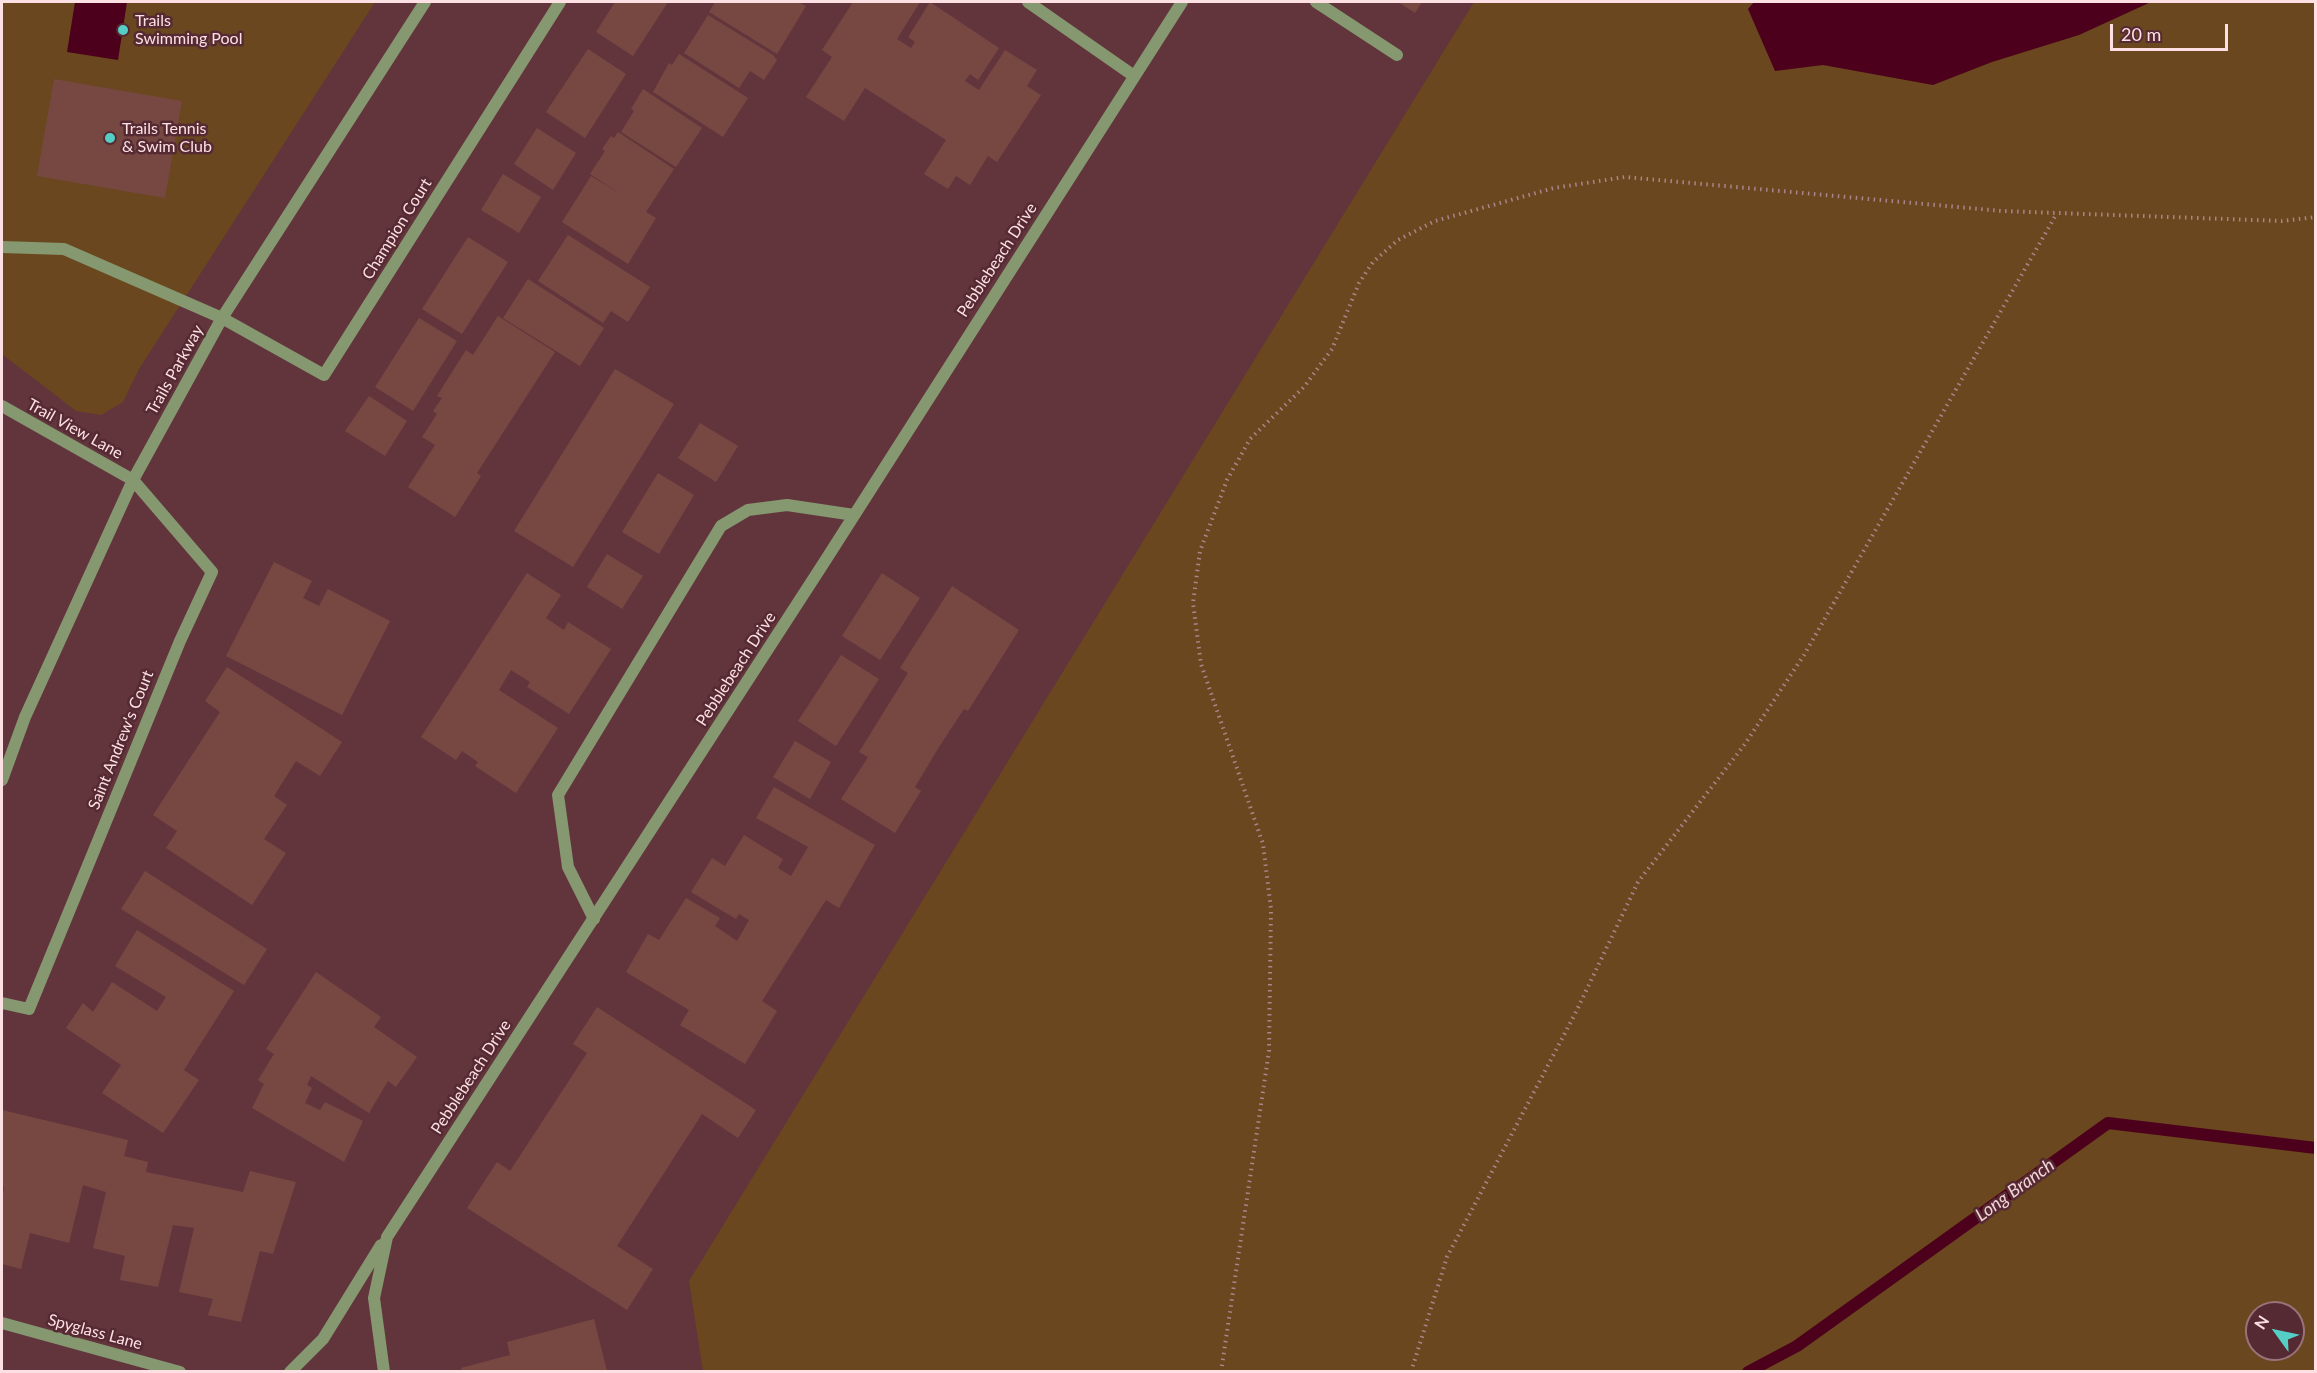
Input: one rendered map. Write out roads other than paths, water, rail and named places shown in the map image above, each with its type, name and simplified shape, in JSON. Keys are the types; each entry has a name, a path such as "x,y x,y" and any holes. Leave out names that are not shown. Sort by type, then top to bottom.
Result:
{"street":[{"name":"Trails Parkway","path":"2,780 25,717 134,480 222,318 425,2"},
{"name":"Champion Court","path":"222,318 324,375 560,2"},
{"path":"1028,2 1134,76"},
{"name":"Pebblebeach Drive","path":"384,1371 374,1299 387,1237 594,919 1182,2"},
{"path":"1316,2 1397,55"},
{"path":"2,246 64,249 222,318"},
{"name":"Trail View Lane","path":"2,406 134,480"},
{"name":"Saint Andrew's Court","path":"2,1003 29,1009 180,641 213,572 134,480"},
{"path":"594,919 568,867 558,795 722,526 748,510 787,505 854,515"},
{"path":"290,1371 323,1339 387,1237"},
{"name":"Spyglass Lane","path":"2,1323 180,1371"}],"waterway":[{"name":"Long Branch","path":"1748,1372 1797,1346 2108,1123 2316,1148"}],"place":[{"name":"Trails Swimming Pool","path":"123,30"},
{"name":"Trails Tennis & Swim Club","path":"110,138"}]}
